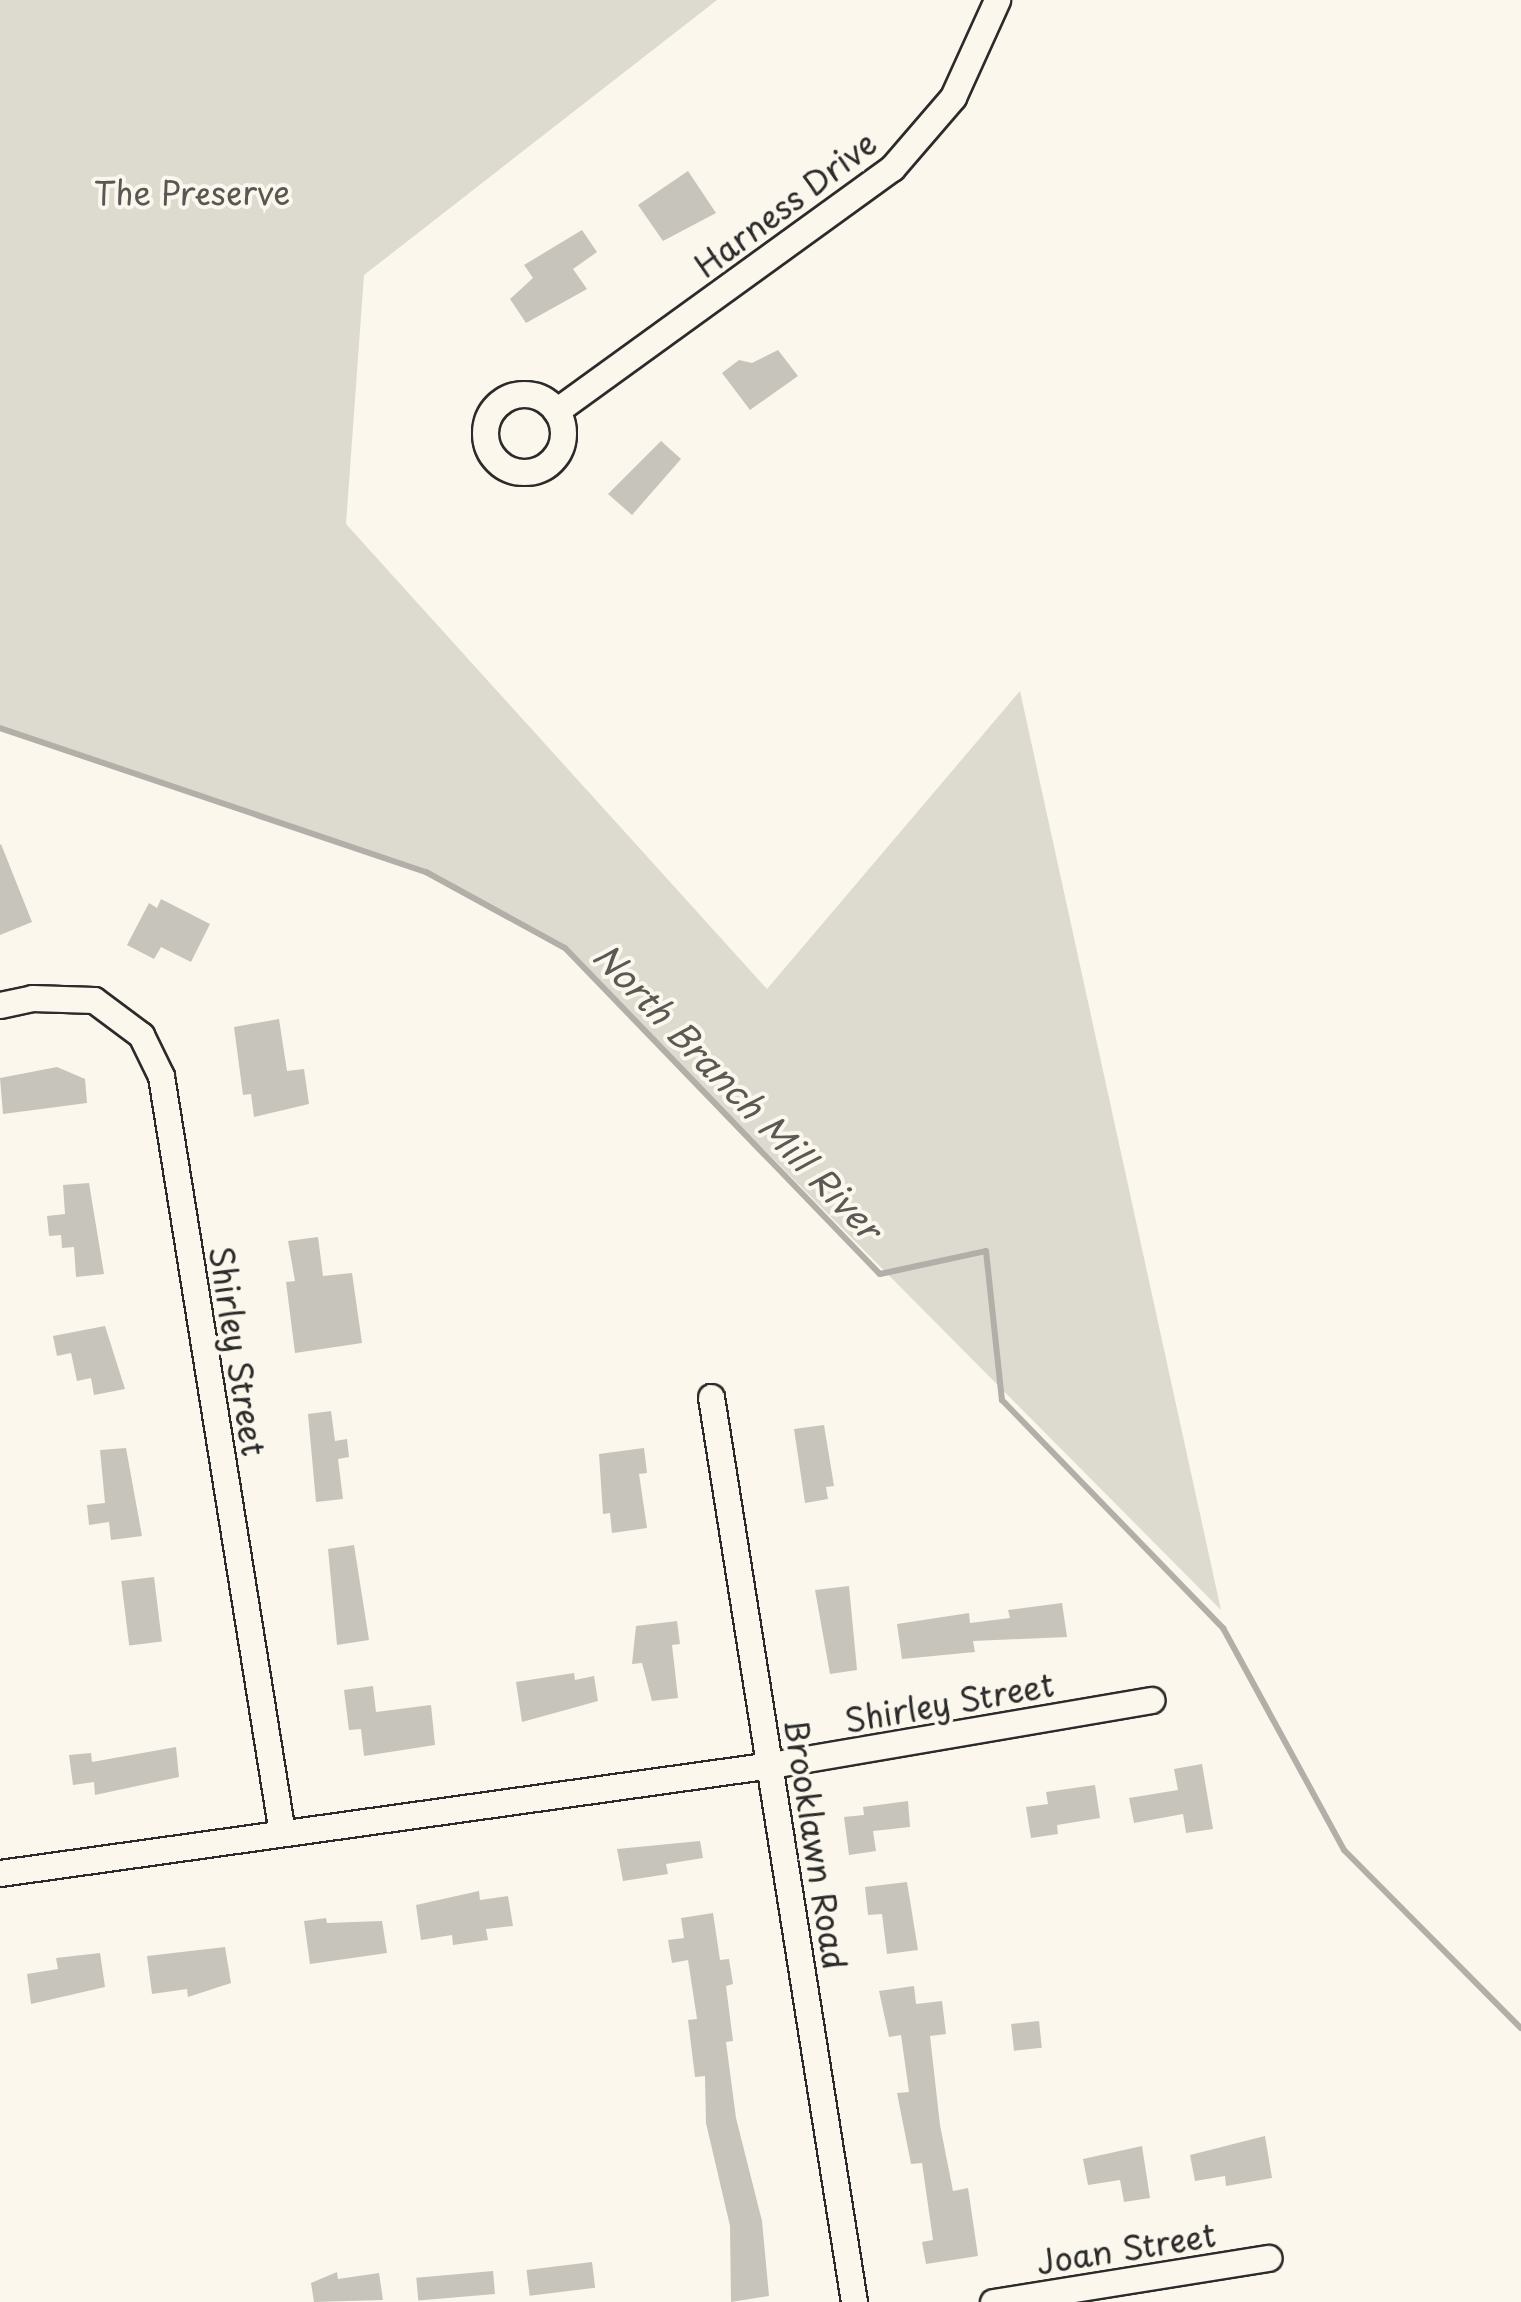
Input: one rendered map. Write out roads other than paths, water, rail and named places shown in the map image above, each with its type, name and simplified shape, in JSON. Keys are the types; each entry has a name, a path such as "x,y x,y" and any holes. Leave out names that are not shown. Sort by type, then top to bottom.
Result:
{"street":[{"name":"Harness Drive","path":"556,411 892,168 953,96 997,0"},
{"name":"Shirley Street","path":"0,1005 32,998 94,1000 141,1035 161,1076 282,1833"},
{"name":"Brooklawn Road","path":"711,1396 854,2302"},
{"name":"Shirley Street","path":"0,1873 771,1765 1150,1700"},
{"name":"Joan Street","path":"993,2302 1269,2258"}],"waterway":[{"name":"North Branch Mill River","path":"0,728 426,872 565,948 880,1274 986,1251 1002,1400 1223,1628 1344,1850 1521,2028"}],"park label":[{"name":"The Preserve","path":"192,192"}]}
